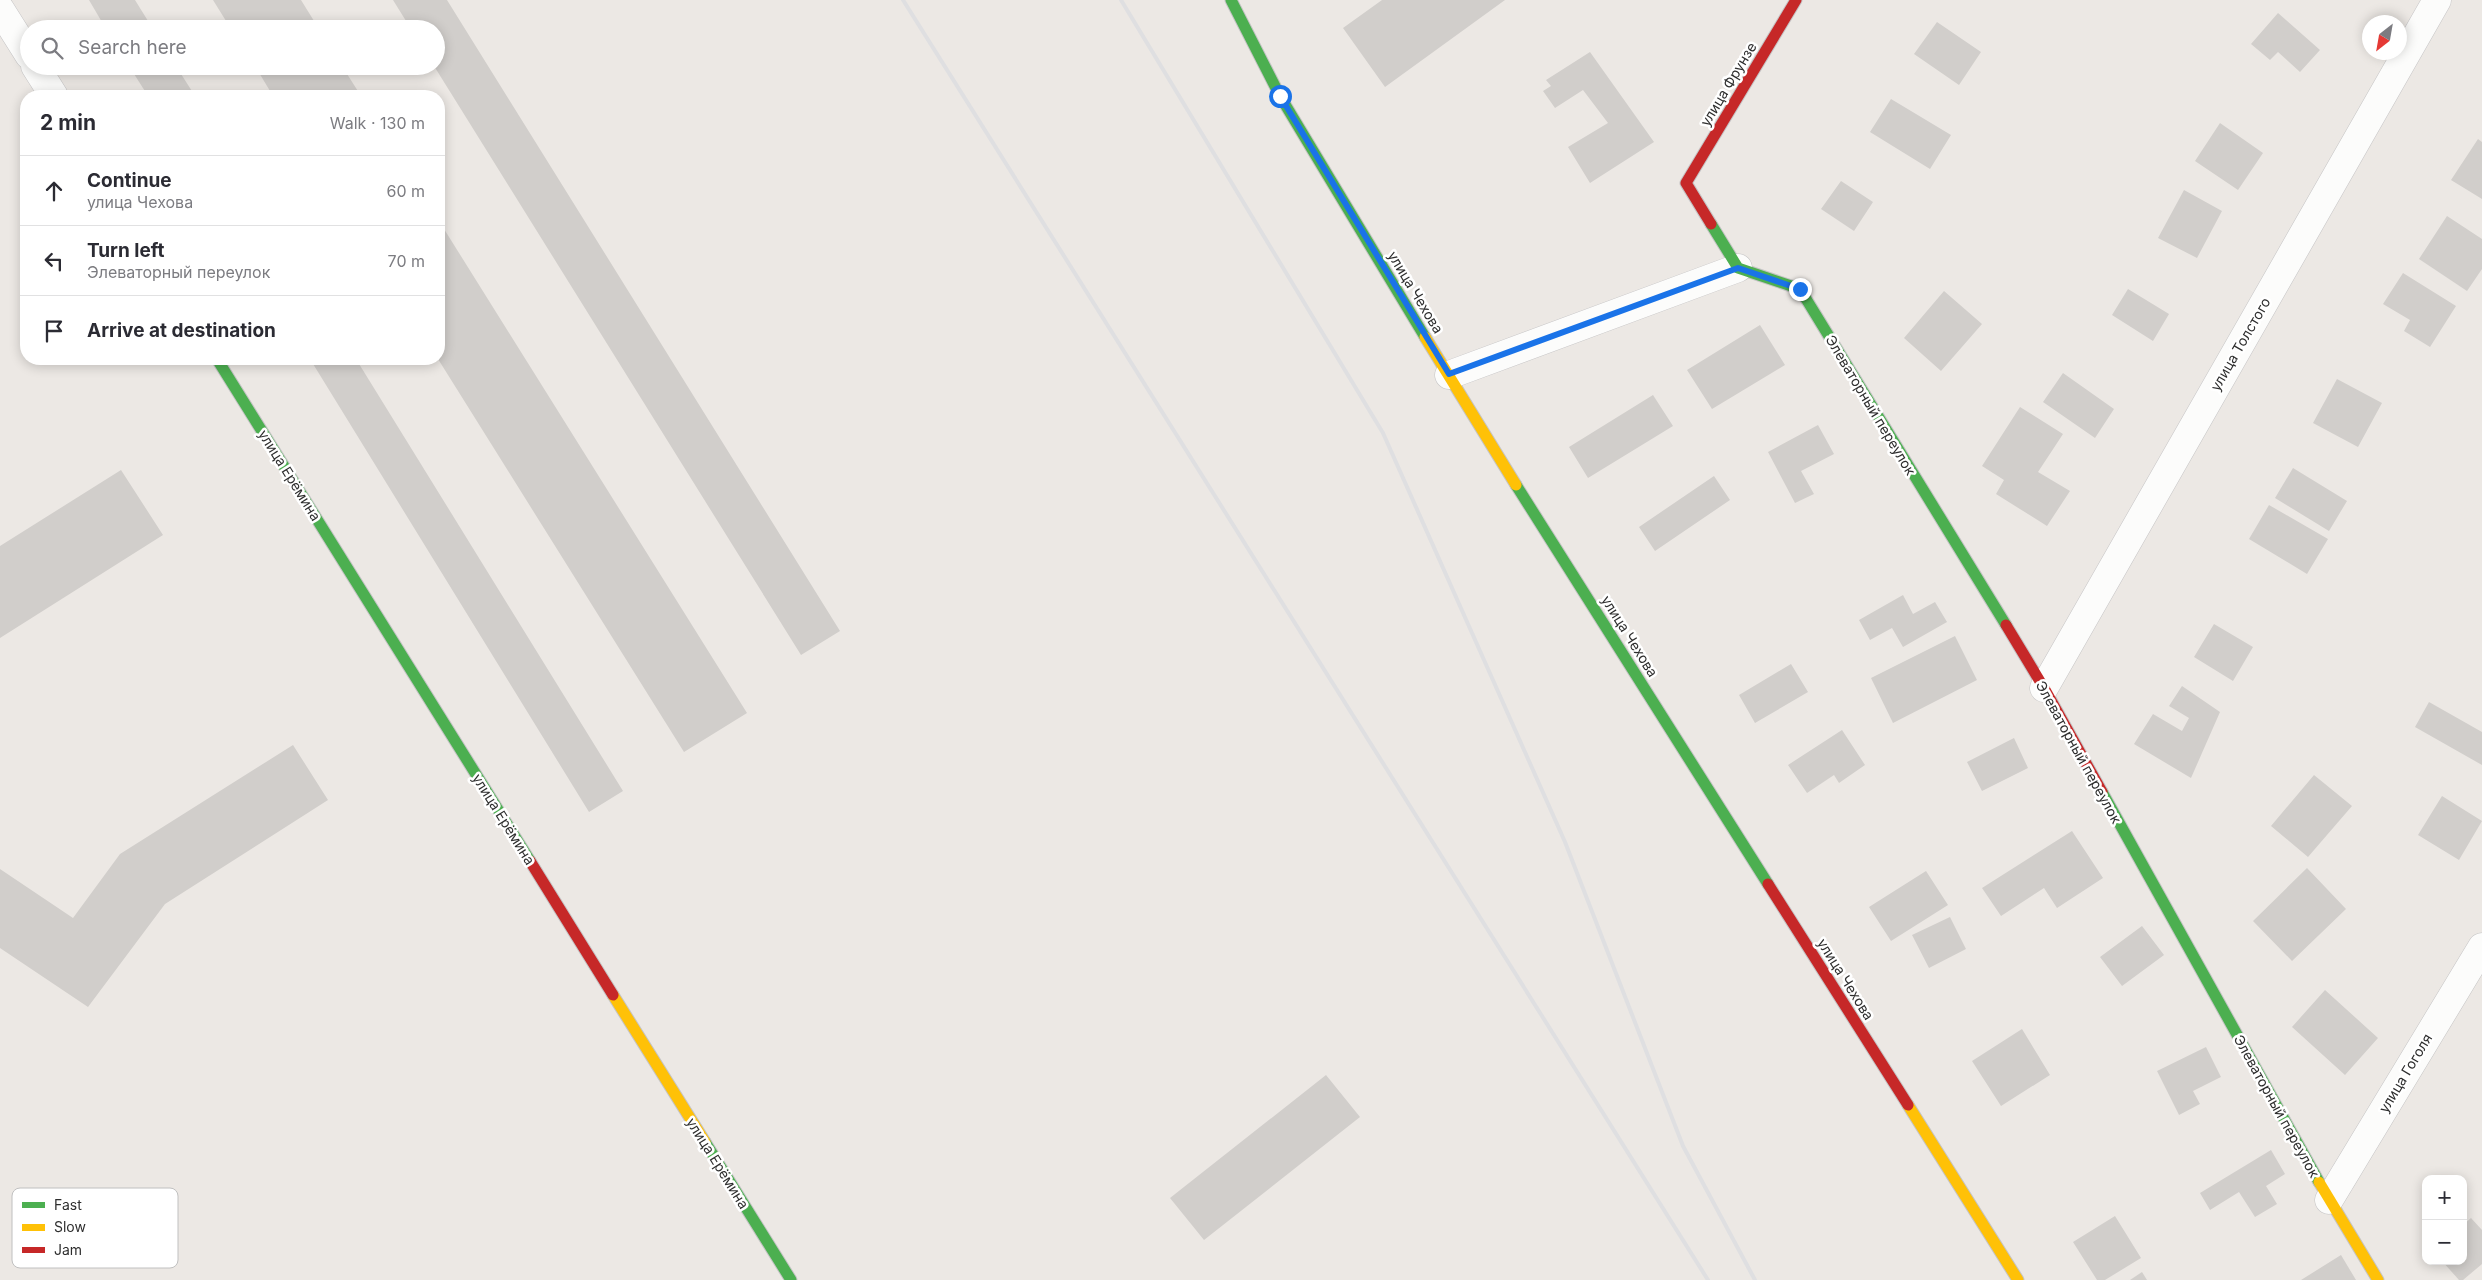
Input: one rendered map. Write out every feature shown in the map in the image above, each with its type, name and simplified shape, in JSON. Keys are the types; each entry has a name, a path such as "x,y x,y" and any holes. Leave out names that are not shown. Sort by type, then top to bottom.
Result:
{"street":[{"name":"улица Чехова","path":"1231,0 1280,96 1449,374 2018,1280"},
{"name":"улица Фрунзе","path":"1738,268 1686,182 1796,0"},
{"name":"улица Толстого","path":"2044,688 2437,0"},
{"path":"0,9 20,41"},
{"path":"41,75 50,90"},
{"path":"1449,374 1738,268"},
{"name":"Элеваторный переулок","path":"1738,268 1800,289 2044,688 2329,1200 2378,1280"},
{"name":"улица Ерёмина","path":"222,365 791,1280"},
{"name":"улица Гоголя","path":"2329,1200 2482,947"}],"building":[{"path":"89,0 135,0 147,20 101,20"},
{"path":"213,0 301,0 313,20 225,20"},
{"path":"393,0 447,0 840,631 801,655 440,75 445,75 445,20 405,20"},
{"path":"1382,0 1505,0 1385,87 1343,28"},
{"path":"2278,13 2320,50 2300,72 2278,52 2270,60 2251,44"},
{"path":"1937,22 1981,52 1959,85 1914,54"},
{"path":"1590,52 1654,142 1590,183 1568,147 1608,123 1583,90 1555,108 1543,91 1551,86 1546,80"},
{"path":"135,75 182,75 191,90 144,90"},
{"path":"260,75 348,75 357,90 269,90"},
{"path":"1891,99 1951,135 1930,169 1870,132"},
{"path":"2220,123 2263,153 2238,190 2195,161"},
{"path":"2478,139 2482,142 2482,199 2451,180"},
{"path":"1841,181 1873,202 1854,231 1821,209"},
{"path":"2184,190 2222,211 2197,258 2158,238"},
{"path":"2447,216 2482,239 2482,269 2467,291 2419,259"},
{"path":"445,231 747,713 684,752 442,365 445,365"},
{"path":"2403,273 2456,306 2430,347 2404,331 2410,320 2383,304"},
{"path":"2128,289 2169,314 2153,341 2112,315"},
{"path":"1944,291 1982,324 1941,371 1904,338"},
{"path":"1760,325 1785,365 1712,409 1687,370"},
{"path":"314,365 360,365 623,791 589,812"},
{"path":"2063,373 2114,409 2095,438 2043,402"},
{"path":"2337,379 2382,403 2358,447 2313,423"},
{"path":"1653,395 1673,426 1588,478 1569,447"},
{"path":"2020,407 2063,434 2038,472 2070,491 2047,526 1996,494 2004,480 1982,466"},
{"path":"1818,425 1834,454 1801,471 1814,494 1795,503 1768,452"},
{"path":"2293,468 2347,501 2329,531 2275,498"},
{"path":"121,470 163,535 0,638 0,546"},
{"path":"1714,476 1730,500 1655,551 1639,527"},
{"path":"2269,505 2328,539 2307,574 2249,539"},
{"path":"1903,595 1913,614 1935,602 1947,622 1903,647 1892,628 1870,640 1859,620"},
{"path":"2214,624 2253,647 2233,681 2194,657"},
{"path":"1955,636 1977,680 1893,723 1871,678"},
{"path":"1791,664 1808,692 1755,723 1739,695"},
{"path":"2182,686 2220,712 2191,778 2134,744 2153,714 2182,731 2189,718 2169,706"},
{"path":"2429,702 2482,732 2482,765 2415,727"},
{"path":"1842,730 1865,765 1839,783 1834,775 1807,793 1788,765"},
{"path":"2014,738 2028,768 1982,791 1967,762"},
{"path":"293,745 328,800 165,904 88,1007 0,948 0,869 73,918 120,854"},
{"path":"2314,775 2352,806 2308,857 2271,826"},
{"path":"2442,796 2482,821 2459,860 2418,835"},
{"path":"2072,831 2103,878 2057,908 2044,888 2001,916 1982,888"},
{"path":"2307,868 2346,909 2292,961 2253,921"},
{"path":"1926,871 1948,905 1891,941 1869,907"},
{"path":"1950,917 1966,949 1929,968 1912,935"},
{"path":"2142,926 2164,955 2122,986 2100,957"},
{"path":"2325,990 2378,1038 2345,1075 2292,1027"},
{"path":"2022,1029 2050,1075 2001,1106 1972,1061"},
{"path":"2206,1047 2221,1077 2193,1091 2200,1104 2179,1115 2157,1071"},
{"path":"1326,1075 1360,1117 1204,1240 1170,1198"},
{"path":"2271,1150 2285,1174 2266,1186 2277,1204 2255,1217 2239,1192 2210,1210 2200,1193"},
{"path":"2115,1216 2141,1258 2105,1280 2097,1280 2073,1242"},
{"path":"2471,1218 2482,1230 2482,1264 2463,1280 2459,1280 2446,1265 2467,1265 2467,1222"},
{"path":"2341,1255 2356,1280 2301,1280"},
{"path":"2142,1272 2147,1280 2130,1280"}],"railway":[{"path":"903,0 1708,1280"},
{"path":"1121,0 1383,433 1565,842 1683,1146 1755,1280"}],"traffic: fast":[{"path":"1231,0 1280,96 1425,337"},
{"path":"1711,224 1738,268 1800,289 2006,625"},
{"path":"221,365 530,861"},
{"path":"1516,485 1768,884"},
{"path":"2102,792 2319,1182"},
{"path":"705,1142 791,1280"}],"traffic: slow":[{"path":"1425,337 1516,485"},
{"path":"613,995 705,1142"},
{"path":"1908,1105 2018,1280"},
{"path":"2319,1182 2378,1280"}],"traffic: jam":[{"path":"1711,224 1686,183 1796,0"},
{"path":"2006,625 2044,688 2102,792"},
{"path":"530,861 613,995"},
{"path":"1768,884 1908,1105"}],"route":[{"path":"1280,96 1449,374 1738,268 1800,289"}]}
